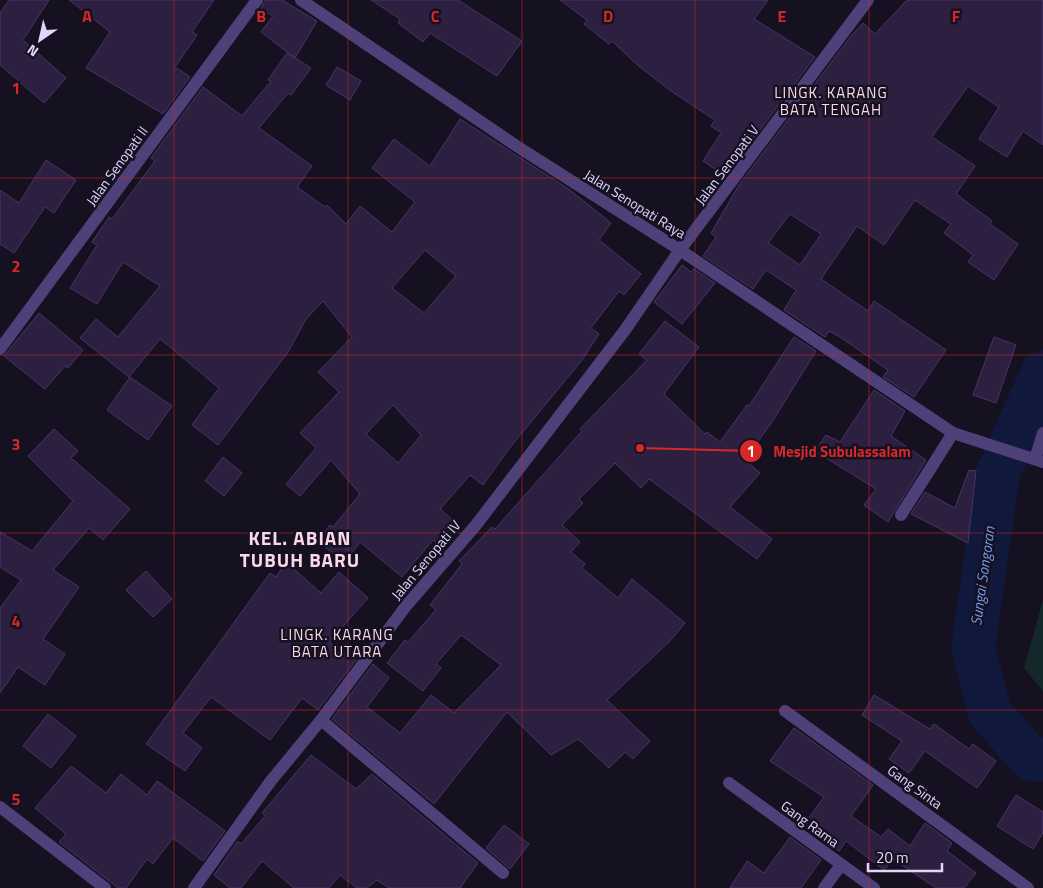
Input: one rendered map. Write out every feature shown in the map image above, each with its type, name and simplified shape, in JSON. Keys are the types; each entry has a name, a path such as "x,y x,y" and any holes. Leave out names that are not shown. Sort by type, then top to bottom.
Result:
{"street":[{"name":"Jalan Senopati II","path":"0,349 257,0"},
{"name":"Jalan Senopati Raya","path":"302,0 515,145 680,250 953,432 975,442 1039,461"},
{"name":"Jalan Senopati V","path":"680,250 868,0"},
{"name":"Jalan Senopati IV","path":"194,888 270,782 321,720 406,606 476,525 625,330 680,250"},
{"path":"901,515 953,432"},
{"path":"1039,461 1043,433"},
{"name":"Gang Sinta","path":"785,711 1028,888"},
{"path":"321,720 503,873"},
{"name":"Gang Rama","path":"729,783 874,888"},
{"path":"0,807 105,888"},
{"path":"824,888 842,865"}],"green space":[{"path":"1043,600 1043,691 1024,668"}],"building":[{"path":"9,0 49,0 23,40 66,78 44,103 0,65 0,13"},
{"path":"69,0 214,0 192,32 197,35 175,67 190,77 163,114 86,68 110,32"},
{"path":"265,0 282,0 317,21 295,58 261,32 273,16 261,9"},
{"path":"371,0 458,0 522,41 497,76 430,33 423,42 398,23 400,19"},
{"path":"560,0 768,0 754,19 815,57 725,176 703,161 721,133 711,126 715,120 671,91 635,63 612,41 609,44 584,24 587,20"},
{"path":"907,0 1043,0 1043,145 1023,131 1007,157 979,139 999,107 968,86 932,137 975,166 956,194 992,221 990,224 1018,244 994,280 968,262 973,255 944,233 951,224 915,200 884,245 857,226 821,279 868,311 874,301 946,350 914,397 883,377 888,370 840,337 829,331 825,337 784,310 796,290 766,270 753,289 703,256 716,237 711,233 739,185 851,36 863,23 875,34","holes":["790,214 821,234 800,265 768,243"]},
{"path":"287,53 311,68 291,95 288,93 259,128 312,166 297,187 325,207 327,205 346,224 360,206 392,232 415,202 372,168 394,139 430,166 460,119 570,190 611,223 599,240 641,274 624,295 619,291 591,328 599,334 582,360 508,450 483,485 470,475 440,509 455,522 438,544 433,540 402,577 360,542 345,562 317,541 330,525 333,527 360,494 331,460 300,496 286,484 316,448 300,433 339,392 318,372 352,337 323,301 306,319 288,352 218,445 192,425 219,388 163,341 160,339 129,377 80,338 96,319 118,337 160,286 123,262 97,304 70,288 97,245 92,242 109,217 112,219 155,161 151,158 203,87 242,116 271,81 268,80","holes":["425,250 456,276 424,313 392,288","393,405 421,435 398,463 366,434"]},
{"path":"337,67 361,81 350,100 326,85"},
{"path":"46,160 76,180 54,213 45,207 14,253 0,244 0,190 19,203"},
{"path":"682,265 691,272 694,269 715,283 682,324 654,302"},
{"path":"39,313 83,350 68,368 65,366 45,389 4,356"},
{"path":"665,321 699,347 664,394 705,434 707,432 720,442 747,405 749,406 794,337 816,351 772,422 745,460 760,473 730,507 772,539 757,559 649,479 641,488 615,463 579,499 583,503 562,525 580,542 571,552 585,564 582,568 618,598 632,579 685,623 669,642 607,700 650,741 633,759 625,752 609,768 578,739 551,755 507,712 434,804 332,719 373,664 389,678 367,707 400,733 431,695 454,713 501,665 461,635 436,664 441,668 423,691 387,663 405,640 408,642 436,610 430,605 462,564 459,561 492,527 495,529 582,431 580,429 647,360 639,354"},
{"path":"994,337 1016,345 996,403 973,395"},
{"path":"130,377 172,406 148,440 107,410"},
{"path":"874,390 905,411 891,436 926,460 888,522 864,505 876,489 815,451 826,435 840,442"},
{"path":"54,429 78,451 71,458 130,509 103,540 89,528 53,570 79,587 43,639 65,654 45,685 18,667 0,693 0,608 21,580 0,567 0,532 32,551 73,501 28,456"},
{"path":"223,457 242,473 224,496 205,481"},
{"path":"969,470 976,471 968,543 911,514 925,492 955,508"},
{"path":"286,562 321,593 339,572 368,598 329,642 356,660 318,710 302,698 270,740 211,697 183,733 202,748 185,771 146,744 270,573 276,577"},
{"path":"146,571 172,599 153,617 126,590"},
{"path":"874,695 930,729 934,724 969,749 973,744 996,761 977,788 925,751 909,773 889,759 902,741 862,715"},
{"path":"48,714 76,736 51,768 23,746"},
{"path":"794,728 873,785 851,816 881,837 888,829 910,846 925,823 952,843 947,851 976,873 964,888 936,888 893,859 884,870 846,841 839,851 803,826 824,797 770,761"},
{"path":"311,755 356,789 372,774 478,863 460,888 389,888 377,880 367,888 357,888 340,875 329,888 294,888 262,861 241,888 230,888 214,875 238,841 241,844 265,816 262,813"},
{"path":"71,766 106,793 121,774 147,795 157,781 225,831 203,861 173,838 153,864 147,859 126,888 118,888 59,842 66,834 35,808"},
{"path":"1016,795 1043,812 1043,833 1033,849 997,826"},
{"path":"504,825 529,844 510,869 486,848"},
{"path":"790,837 821,860 801,888 730,888 747,861 764,873"}],"waterway":[{"name":"Sungai Songoran","path":"1043,372 998,473 973,648 990,713 1031,759 1043,759"}],"place":[{"name":"Mesjid Subulassalam","path":"640,448"}],"district":[{"name":"LINGK. KARANG BATA TENGAH","path":"831,102"},
{"name":"KEL. ABIAN TUBUH BARU","path":"300,549"},
{"name":"LINGK. KARANG BATA UTARA","path":"337,644"}]}
